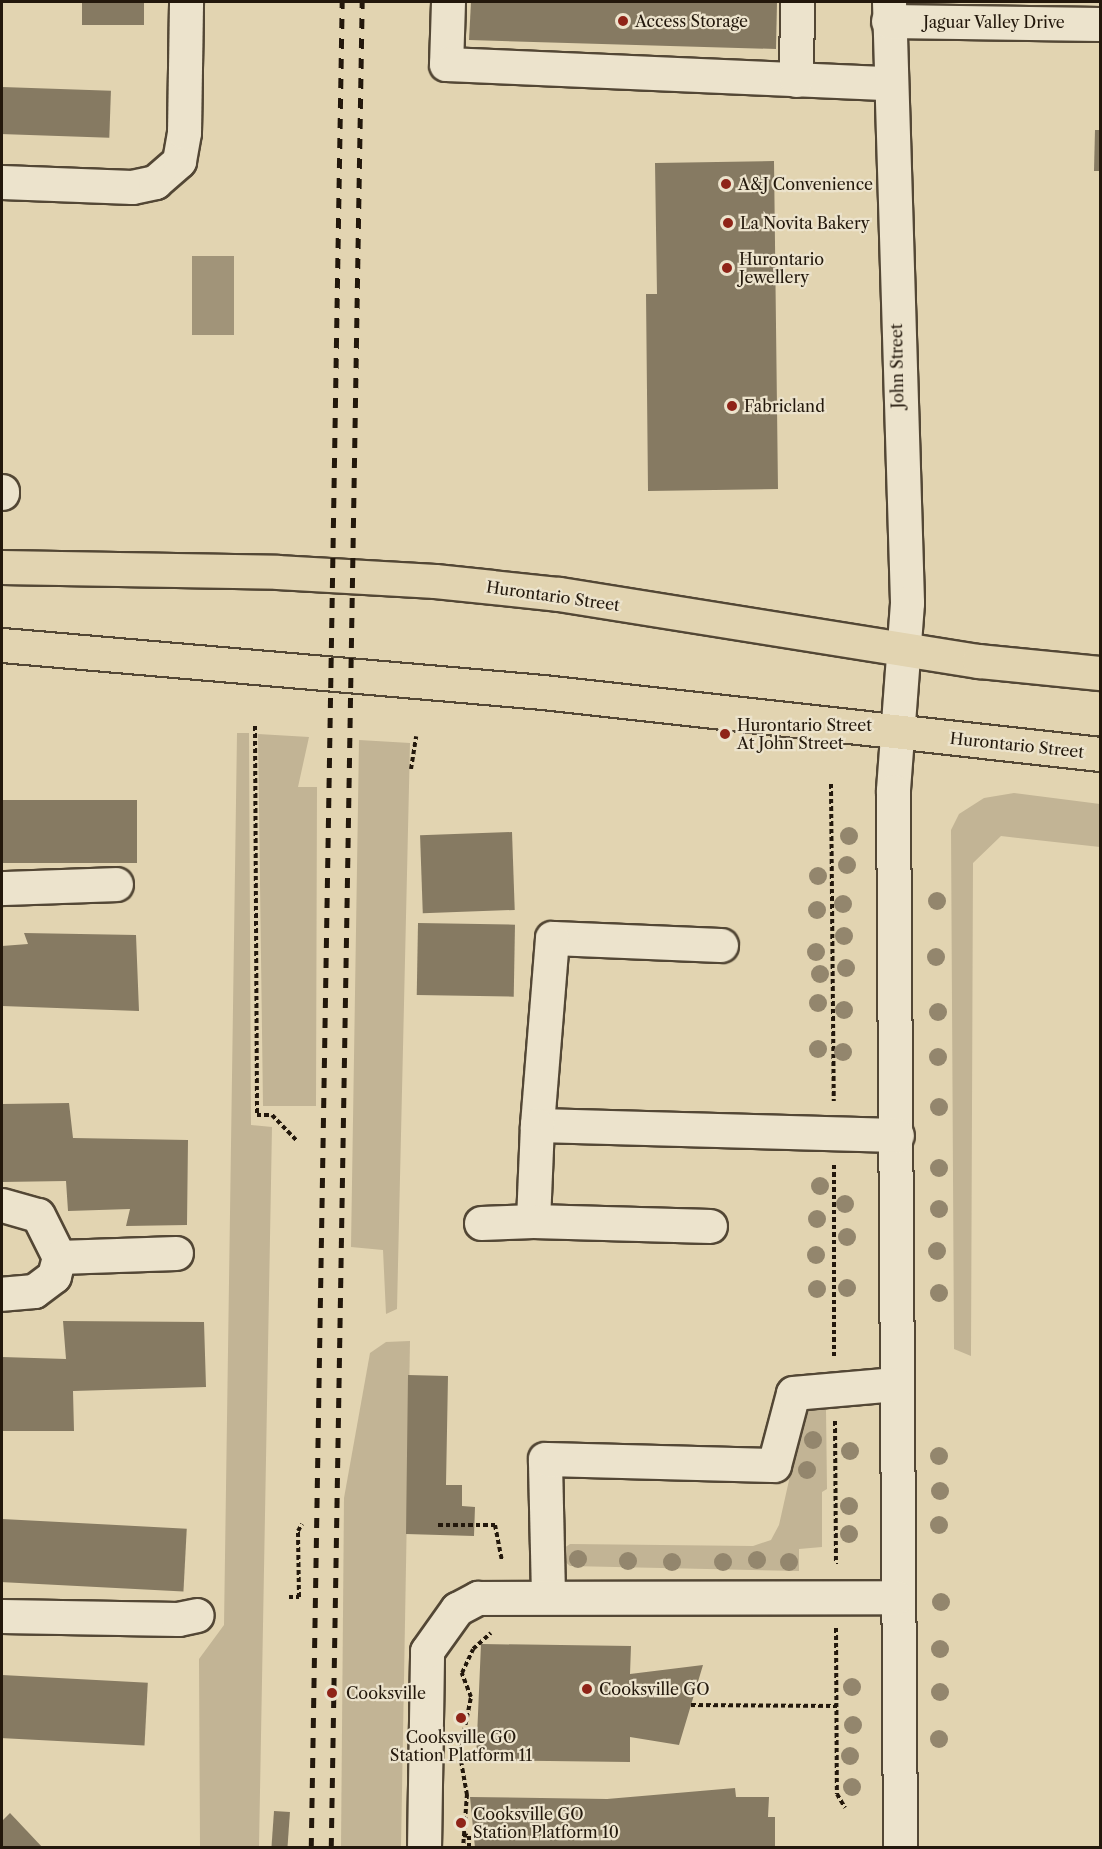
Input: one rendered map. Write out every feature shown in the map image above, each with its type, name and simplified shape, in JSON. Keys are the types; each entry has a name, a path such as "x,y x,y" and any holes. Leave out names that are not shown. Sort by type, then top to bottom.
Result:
{"main road":[{"name":"Hurontario Street","path":"2,567 277,572 435,581 559,594 903,650 1101,673"},
{"name":"Hurontario Street","path":"2,645 531,691 1101,754"}],"street":[{"path":"2,182 132,187 155,182 179,161 184,132 186,2"},
{"path":"448,2 446,64 890,83"},
{"path":"796,80 797,2"},
{"name":"Jaguar Valley Drive","path":"889,11 1101,24"},
{"name":"John Street","path":"889,11 906,603 893,791 900,1848"},
{"path":"2,888 116,884"},
{"path":"533,1221 537,1125 552,938 721,945"},
{"path":"537,1125 897,1135"},
{"path":"2,1205 38,1215 59,1257 54,1276 34,1291 2,1294"},
{"path":"481,1223 533,1221 710,1226"},
{"path":"59,1257 176,1253"},
{"path":"548,1595 545,1459 774,1465 793,1393 896,1384"},
{"path":"424,1848 427,1651 457,1609 478,1598 548,1595 897,1597"},
{"path":"2,1616 178,1619 197,1615"}],"path":[{"path":"255,726 257,1115 272,1115 298,1142"},
{"path":"411,769 416,736"},
{"path":"831,784 834,1095"},
{"path":"834,1164 834,1360"},
{"path":"835,1416 836,1562"},
{"path":"289,1597 298,1597 297,1531 302,1524"},
{"path":"438,1525 495,1525 502,1561"},
{"path":"463,1848 467,1794 460,1755 471,1696 462,1673 485,1635 502,1628"},
{"path":"836,1630 837,1794 845,1808"},
{"path":"691,1705 837,1706"},
{"path":"463,1835 469,1836 469,1848"}],"shaded area":[{"path":"192,256 234,256 234,335 192,335"},
{"path":"237,733 249,733 251,1125 272,1127 259,1847 200,1848 199,1659 224,1625"},
{"path":"258,734 309,737 298,787 317,787 316,1106 263,1106"},
{"path":"359,740 410,743 397,1309 386,1314 383,1250 351,1247"},
{"path":"1014,793 1100,804 1100,847 1001,836 973,863 971,1356 954,1349 951,830 959,814 984,798"},
{"path":"410,1341 401,1847 341,1848 344,1498 370,1353 386,1342"},
{"path":"805,1409 826,1410 827,1489 822,1492 822,1547 799,1549 799,1571 570,1566 562,1559 561,1550 570,1544 753,1546 771,1540 779,1525"}],"building":[{"path":"82,2 144,2 144,25 82,25"},
{"name":"Access Storage","path":"471,2 777,2 776,49 469,40"},
{"path":"2,87 111,91 109,138 2,134"},
{"path":"1095,130 1100,130 1100,171 1094,171"},
{"path":"774,161 778,489 648,491 646,294 657,294 655,163"},
{"path":"2,800 137,800 137,863 2,863"},
{"path":"512,832 515,910 423,913 420,835"},
{"path":"418,923 515,925 514,997 417,995"},
{"path":"24,933 136,935 139,1011 2,1006 2,946 28,944"},
{"path":"69,1103 73,1138 188,1140 187,1225 126,1226 130,1209 68,1211 66,1181 2,1182 2,1104"},
{"path":"63,1321 204,1322 206,1387 73,1391 74,1431 2,1431 2,1357 66,1359"},
{"path":"408,1375 448,1376 446,1485 462,1485 462,1506 475,1507 474,1536 406,1534"},
{"path":"2,1519 187,1529 183,1592 2,1582"},
{"name":"Cooksville GO","path":"481,1644 631,1646 630,1674 703,1665 679,1745 630,1737 630,1762 476,1760"},
{"path":"2,1675 148,1683 145,1746 2,1738"},
{"path":"735,1788 736,1797 769,1797 768,1817 775,1817 775,1848 475,1848 470,1797 607,1799"},
{"path":"274,1811 290,1812 287,1848 271,1848"},
{"path":"10,1813 43,1848 2,1848 2,1821"}],"railway":[{"path":"311,1848 342,2"},
{"path":"331,1848 362,2"}],"place":[{"name":"Access Storage","path":"623,21"},
{"name":"A&J Convenience","path":"726,184"},
{"name":"La Novita Bakery","path":"728,223"},
{"name":"Hurontario Jewellery","path":"727,268"},
{"name":"Fabricland","path":"732,406"},
{"name":"Hurontario Street At John Street","path":"725,734"},
{"name":"Cooksville GO","path":"587,1689"},
{"name":"Cooksville","path":"332,1693"},
{"name":"Cooksville GO Station Platform 11","path":"461,1718"},
{"name":"Cooksville GO Station Platform 10","path":"461,1823"}]}
